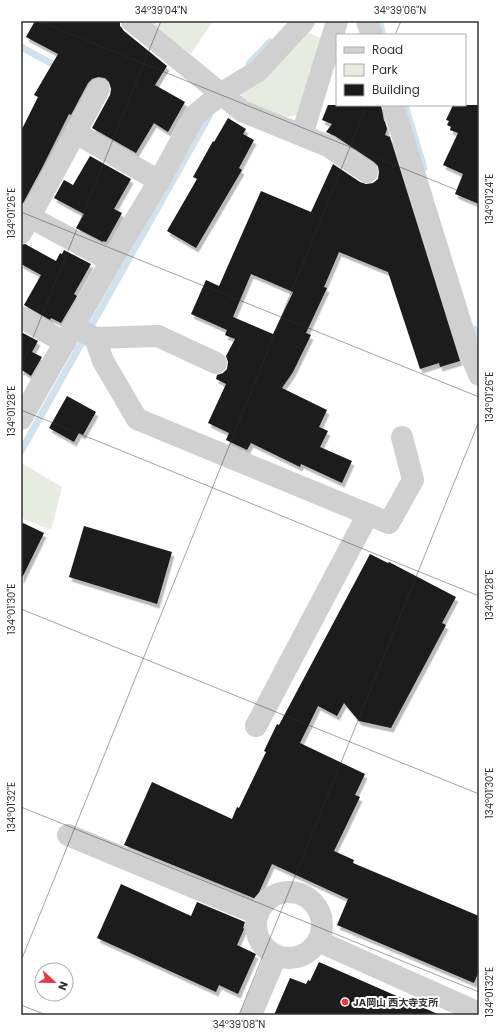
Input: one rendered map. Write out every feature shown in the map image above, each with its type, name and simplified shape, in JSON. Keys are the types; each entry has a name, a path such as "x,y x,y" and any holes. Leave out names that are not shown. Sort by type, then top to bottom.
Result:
{"street":[{"path":"132,21 222,93 242,111 328,146 367,172"},
{"path":"21,420 82,335 111,261 159,181 195,115 222,93 258,71 304,21"},
{"path":"302,135 337,21"},
{"path":"367,21 372,34"},
{"path":"99,89 25,225 111,261"},
{"path":"393,106 469,350 479,375"},
{"path":"76,133 159,181"},
{"path":"21,318 82,335 158,336 216,363"},
{"path":"82,335 104,361 137,419 389,523 413,480 402,437"},
{"path":"256,726 368,514"},
{"path":"68,836 258,914"},
{"path":"288,892 300,894 310,900 317,908 321,919 321,930 318,941 312,949 304,955 295,958 276,956 267,950 260,941 256,931 256,919 260,909 268,900 277,894 288,892"},
{"path":"318,941 479,1013"},
{"path":"251,1015 276,956"}],"green space":[{"path":"164,21 213,21 191,54 151,26"},
{"path":"305,31 322,39 300,115 287,117 240,100 242,92"},
{"path":"21,463 62,487 51,530 21,518"}],"building":[{"path":"35,21 120,22 120,26 124,31 167,66 155,85 185,102 168,132 154,123 136,153 92,128 110,95 111,89 109,82 105,78 98,77 92,79 88,83 71,115 69,114 21,207 21,131 38,97 34,95 58,54 26,37"},
{"path":"328,105 381,106 387,129 385,135 390,137 460,361 440,367 439,363 420,369 388,272 339,252 324,287 327,288 306,333 311,335 293,372 282,388 327,410 319,427 328,431 320,447 352,461 342,483 301,464 300,467 251,443 247,450 226,440 229,433 208,423 226,384 216,379 217,375 223,373 227,369 228,362 226,356 235,339 225,335 227,330 191,314 206,280 219,286 261,191 311,212 333,164 360,182 366,184 373,183 378,179 378,166 374,162 335,136 326,132 332,124 322,120","holes":["251,274 293,292 273,334 233,317"]},
{"path":"479,105 479,204 455,194 463,174 443,165 458,133 450,130 451,127 447,125 449,121 446,120 453,106"},
{"path":"228,118 246,129 243,134 254,140 239,168 242,170 196,248 167,231 197,179 193,177"},
{"path":"90,156 131,179 114,209 122,213 106,242 103,242 76,228 84,214 54,198 64,180 73,185"},
{"path":"25,244 56,261 60,253 62,254 64,250 91,264 74,294 77,296 61,323 51,318 50,320 24,305 41,275 21,264 21,245"},
{"path":"21,332 38,341 32,352 42,357 31,376 22,370 21,372"},
{"path":"67,396 96,412 83,435 79,433 74,442 49,428"},
{"path":"21,522 44,533 21,580"},
{"path":"84,526 172,552 157,604 69,577"},
{"path":"370,554 388,563 389,562 456,597 442,623 446,625 391,728 359,721 344,703 337,716 318,706 300,743 365,774 355,795 360,797 334,851 354,860 353,863 479,916 479,971 474,983 337,925 348,899 272,864 256,899 124,845 152,782 232,819 237,807 239,808 266,752 264,751 277,724 279,725"},
{"path":"121,884 191,916 197,902 245,922 244,929 237,945 256,954 238,994 219,985 216,992 97,938"},
{"name":"JA岡山 西大寺支所","path":"319,962 440,1015 274,1015 290,978 306,984 308,980 310,981"}],"waterway":[{"path":"379,21 383,34"},
{"path":"249,64 270,42"},
{"path":"21,47 60,68"},
{"path":"405,106 424,168"},
{"path":"21,451 209,116"},
{"path":"474,329 479,344"}],"place":[{"name":"JA岡山 西大寺支所","path":"345,1002"}]}
